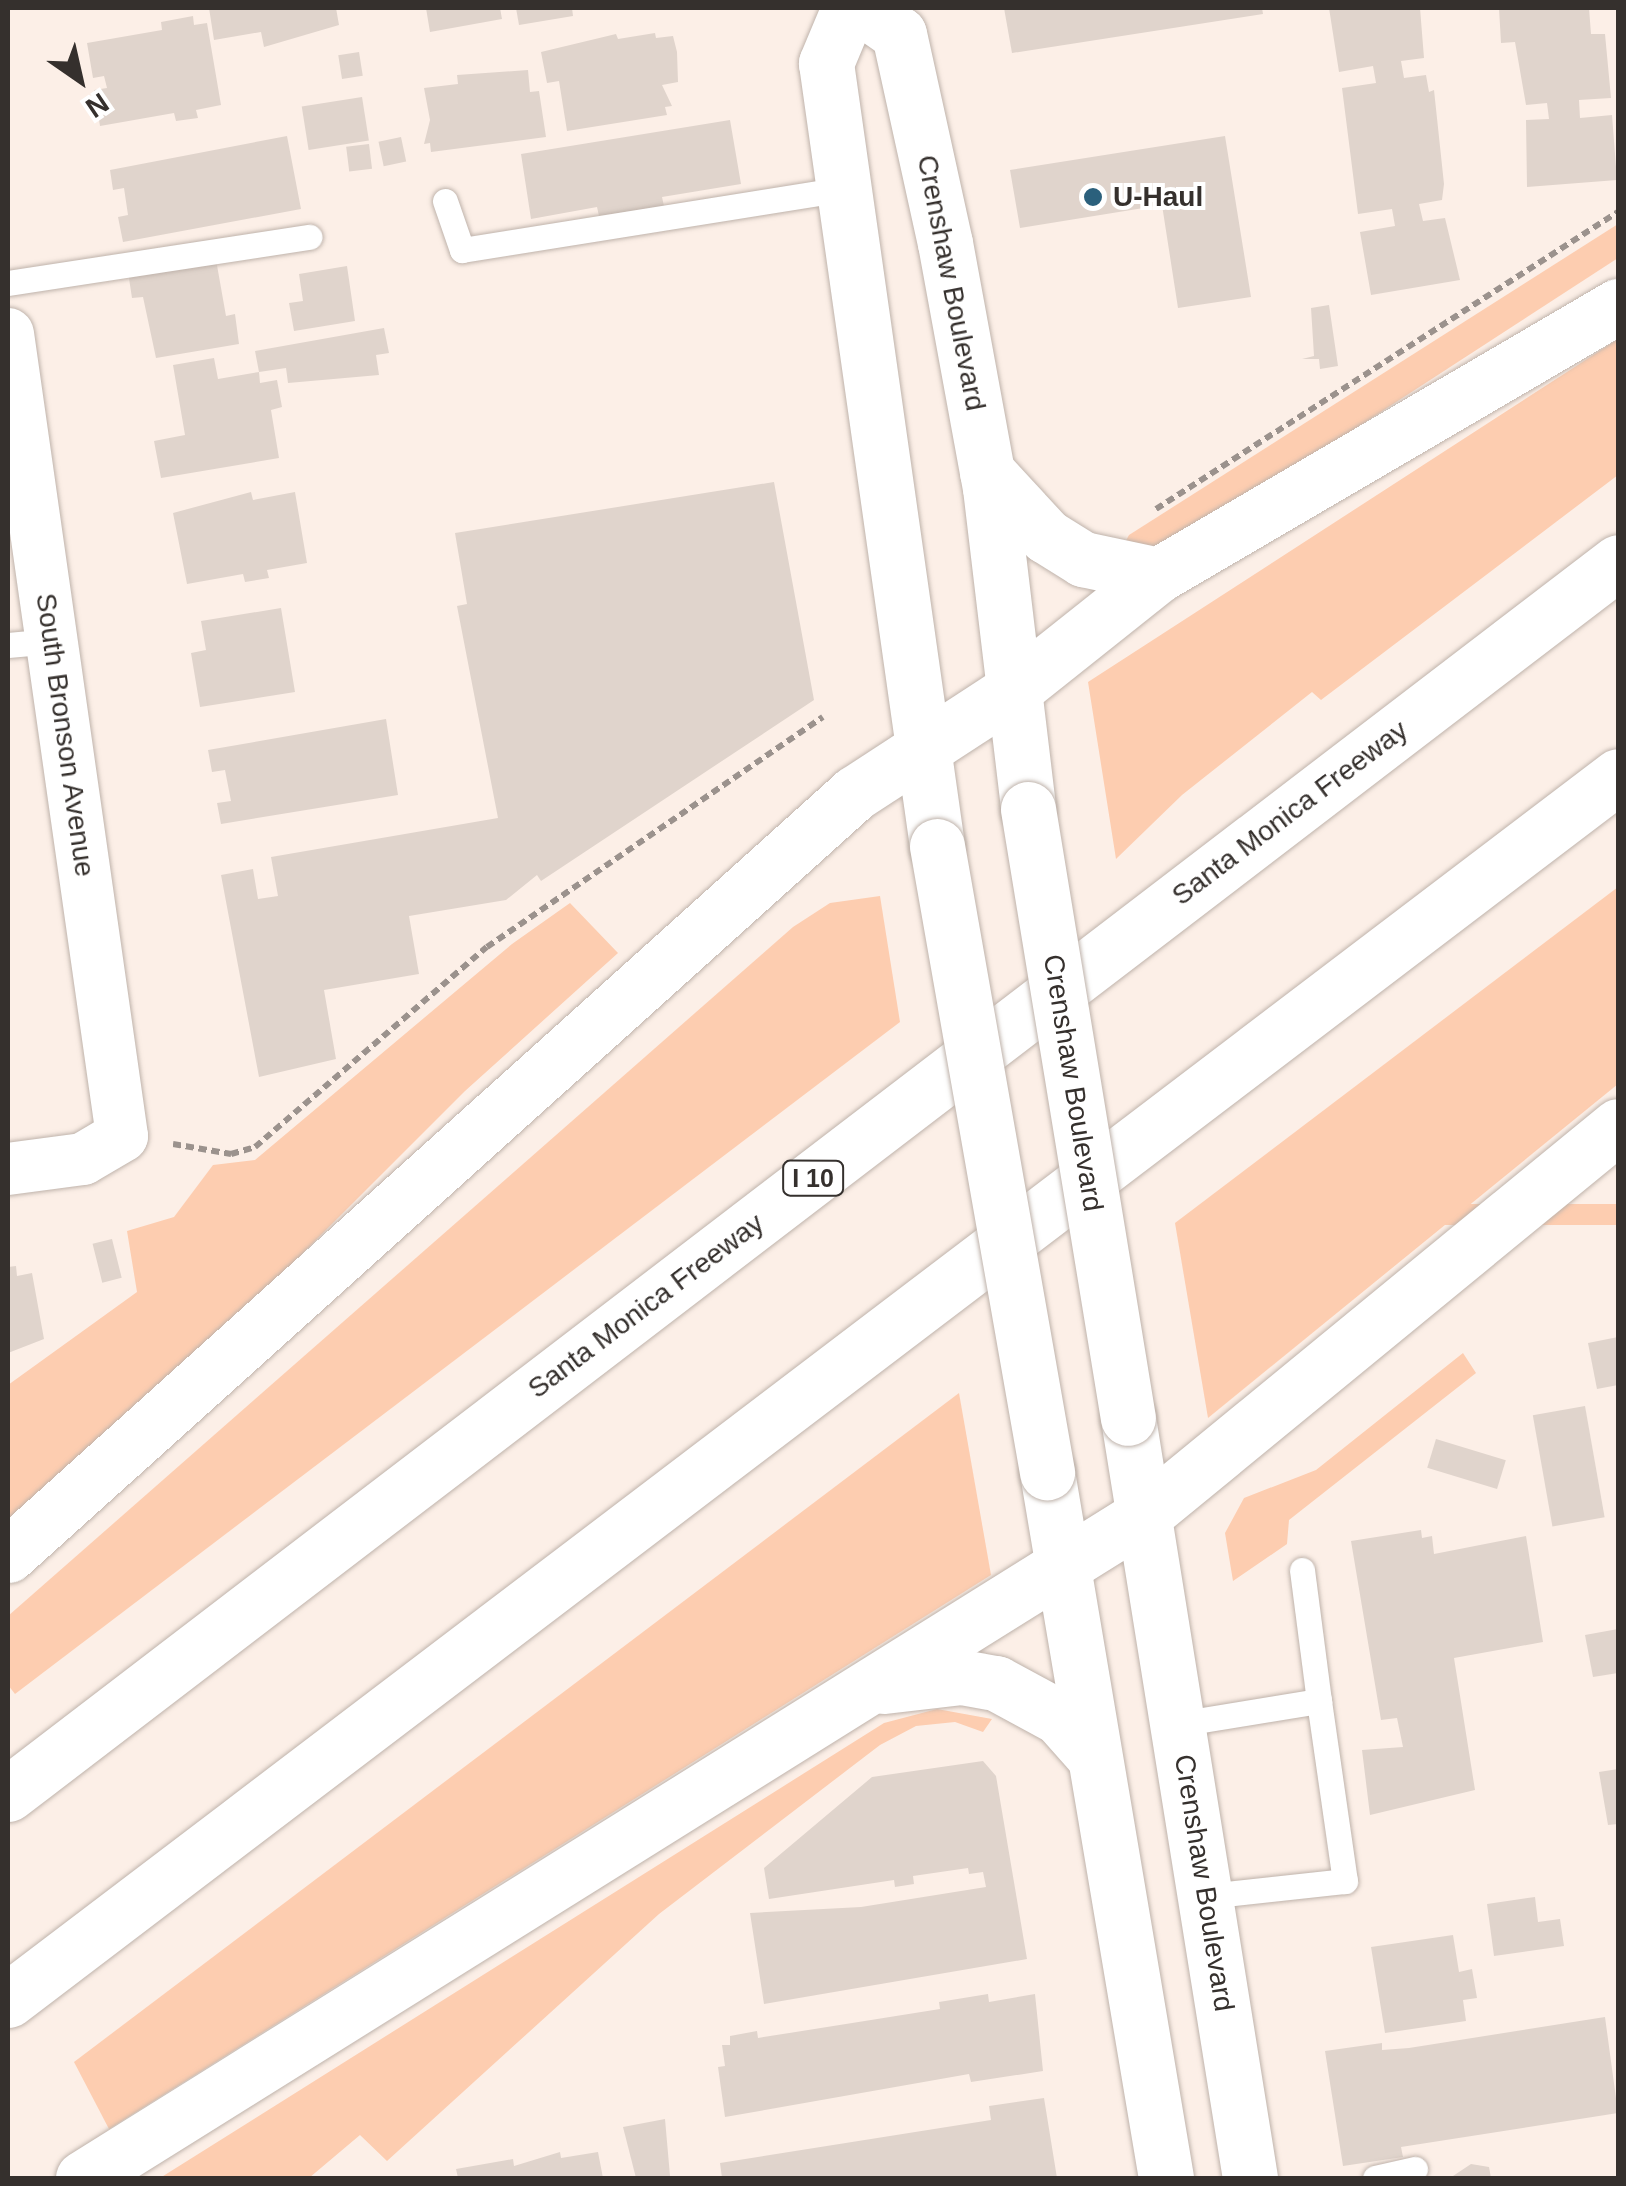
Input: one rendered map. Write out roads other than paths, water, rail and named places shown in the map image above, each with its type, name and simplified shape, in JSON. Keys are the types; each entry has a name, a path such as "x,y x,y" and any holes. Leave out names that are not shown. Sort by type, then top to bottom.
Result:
{"main road":[{"path":"849,8 826,63 923,749 1166,2178"},
{"name":"Crenshaw Boulevard","path":"862,8 899,34 988,472 1028,809 1250,2178"},
{"path":"8,1556 855,793 1016,688 1158,575 1618,306"},
{"path":"988,472 1046,536 1082,560 1158,575"},
{"name":"Santa Monica Freeway","path":"8,1794 1618,562"},
{"path":"8,2000 1618,776"},
{"path":"83,2178 1144,1515 1618,1126"},
{"path":"866,1690 921,1678 996,1683 1059,1716 1092,1754"}],"street":[{"name":"South Bronson Avenue","path":"8,334 30,643 122,1136 83,1159 8,1169"}],"lane":[{"path":"445,201 462,250 844,189"},
{"path":"8,283 310,237"},
{"path":"1207,1896 1346,1881 1302,1570"},
{"path":"1178,1724 1320,1700"},
{"path":"1375,2178 1415,2169"}],"place":[{"name":"U-Haul","path":"1093,197"}]}
